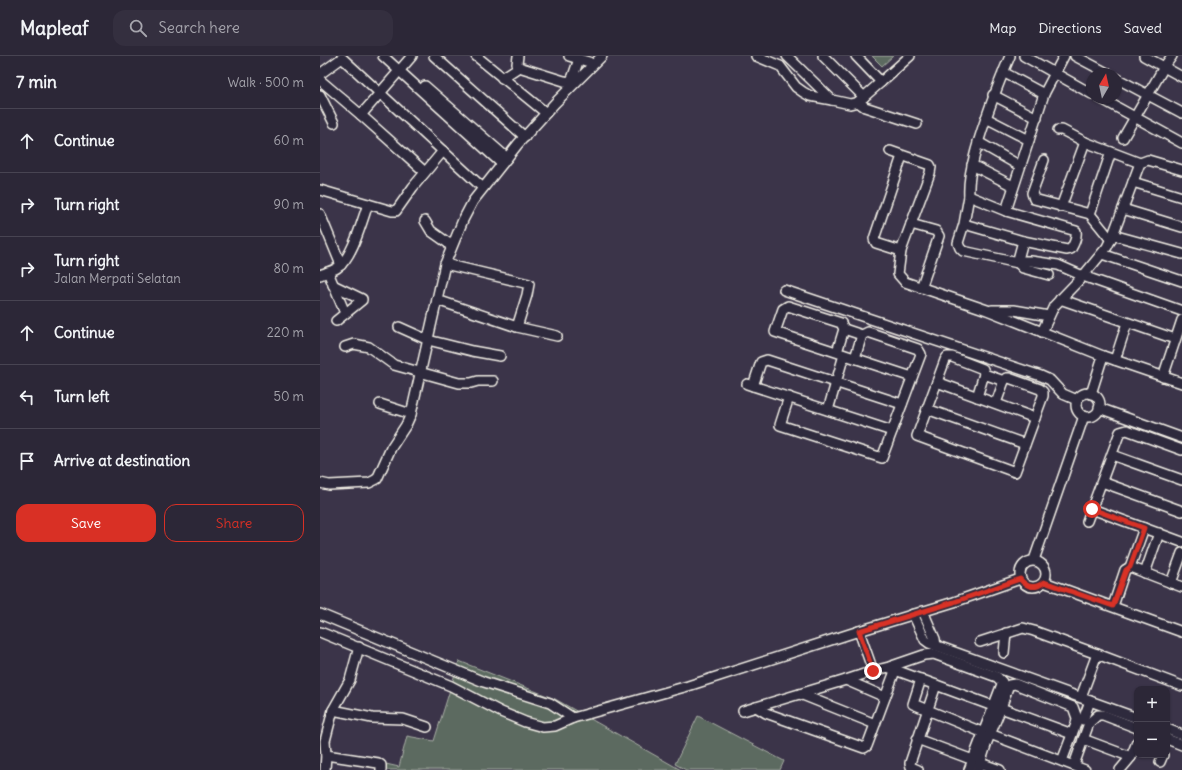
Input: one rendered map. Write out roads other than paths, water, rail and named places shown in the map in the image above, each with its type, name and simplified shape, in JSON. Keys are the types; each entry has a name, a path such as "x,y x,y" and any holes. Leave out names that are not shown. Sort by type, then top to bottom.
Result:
{"street":[{"path":"383,56 401,68 505,161"},
{"path":"391,56 401,68"},
{"path":"361,115 412,56"},
{"path":"434,56 525,137"},
{"path":"476,56 546,113"},
{"path":"489,56 492,69"},
{"path":"518,56 517,64 519,67"},
{"path":"569,56 578,59 592,59"},
{"path":"519,67 569,82 602,56"},
{"path":"756,56 780,66 796,87 810,96 850,104 856,104 910,56"},
{"path":"787,56 832,100"},
{"path":"823,56 861,100 865,107 917,124"},
{"path":"856,56 881,82"},
{"path":"1010,56 993,95 978,142 970,174 969,196 964,224 958,243 963,251 1017,263 1023,268 1049,275"},
{"path":"1024,56 1086,91"},
{"path":"1006,211 1044,94 1064,56"},
{"path":"1076,56 1098,68"},
{"path":"1144,56 1182,76"},
{"path":"1123,138 1134,117 1172,56"},
{"path":"320,74 342,58 483,188"},
{"path":"572,79 578,59"},
{"path":"320,483 329,485 369,483 377,479 391,448 404,430 411,414 445,264 473,201 525,137 584,71 592,59"},
{"path":"502,78 519,67"},
{"path":"1003,72 1044,94"},
{"path":"320,80 424,172"},
{"path":"1122,81 1182,113"},
{"path":"320,95 334,124"},
{"path":"993,95 1037,118"},
{"path":"1111,104 1182,143"},
{"path":"986,118 1029,140"},
{"path":"1058,130 1062,130 1085,142 1140,163 1148,160 1182,170"},
{"path":"978,142 1020,166"},
{"path":"1061,207 1085,142"},
{"path":"320,190 392,212 396,211 424,172 443,151"},
{"path":"890,151 930,165 931,168 901,251 898,274 904,282 987,310 1103,356 1182,383"},
{"path":"1090,214 1111,152"},
{"path":"901,251 876,243 874,238 902,156"},
{"path":"1044,160 1032,193 1035,200 1090,214 1112,237 1182,254"},
{"path":"1042,332 1049,316 1060,298 1083,276 1102,254 1112,237 1140,163"},
{"path":"972,165 1013,186"},
{"path":"1133,182 1182,197"},
{"path":"964,224 1022,241 1067,250 1071,249 1073,246 1077,234 1076,231 1006,211 969,196"},
{"path":"346,313 333,285 324,273 337,268 344,262 350,252 368,204"},
{"path":"1123,209 1182,227"},
{"path":"320,214 341,265"},
{"path":"425,221 431,231 448,243 451,248"},
{"path":"911,224 936,231 939,236 922,288"},
{"path":"1017,263 1022,241"},
{"path":"1102,254 1182,281"},
{"path":"1017,263 1023,261 1058,265 1083,276 1182,311"},
{"path":"445,264 529,284 517,327"},
{"path":"333,285 362,299 336,321"},
{"path":"784,290 1050,380 1062,394 1077,400"},
{"path":"1060,298 1127,324 1175,339"},
{"path":"437,300 517,327 557,336"},
{"path":"789,398 780,425 882,458 921,354 918,348 868,332 862,335 848,330 841,323 788,306 783,309 775,332 912,377"},
{"path":"987,310 1014,310 1049,316"},
{"path":"828,410 848,330 858,315"},
{"path":"1163,376 1182,320"},
{"path":"1115,360 1127,324"},
{"path":"399,327 428,340 500,356"},
{"path":"855,358 862,335"},
{"path":"345,347 354,344 369,347 394,365 459,383 493,380"},
{"path":"1092,394 1103,356"},
{"path":"977,397 984,370 949,357 945,360 917,436 1015,472 1043,396 1042,390 1006,378 996,403"},
{"path":"892,430 750,385 761,362 767,360 902,404"},
{"path":"994,377 1000,362"},
{"path":"984,374 1004,381"},
{"path":"937,382 1035,418"},
{"path":"1077,400 1083,395 1092,394"},
{"path":"1077,400 1077,410 1080,414 1084,416 1094,415 1099,408 1098,400 1092,394"},
{"path":"380,404 411,414"},
{"path":"1099,408 1182,438"},
{"path":"927,409 1025,444"},
{"path":"1034,560 1084,416"},
{"path":"1087,521 1120,432 1127,430 1182,450"},
{"path":"1112,455 1182,480"},
{"path":"1102,482 1182,511"},
{"path":"1092,509 1182,542"},
{"path":"1113,606 1126,570 1130,567 1144,528"},
{"path":"1145,573 1159,534"},
{"path":"1171,583 1182,553"},
{"path":"1034,560 1040,562 1044,566 1046,571 1044,582 1040,586 1029,587 1020,579 1020,568 1029,561 1034,560"},
{"path":"1130,567 1182,587"},
{"path":"320,632 451,686 525,722 543,727 555,726 573,718 688,686 1020,579"},
{"path":"1044,582 1182,632"},
{"path":"923,611 935,639 936,646"},
{"path":"320,614 484,682 550,703 573,718"},
{"path":"913,614 925,640 936,646 1134,717"},
{"path":"980,642 1023,628 1182,686"},
{"path":"859,631 873,671"},
{"path":"1004,654 1006,633"},
{"path":"325,770 324,752 326,736 333,710 350,680 359,647"},
{"path":"743,712 873,671 892,669 924,655 930,654 997,677 1002,682 997,707 977,764 969,770"},
{"path":"1074,765 1083,739 1083,720 1086,699 1097,654"},
{"path":"892,669 1072,734"},
{"path":"756,707 766,713 864,748 867,746 885,697 892,669"},
{"path":"921,679 913,704 987,734 1085,770"},
{"path":"846,680 885,697"},
{"path":"997,707 1009,685 1015,684 1073,706 1083,720"},
{"path":"918,770 910,766 926,710 936,685"},
{"path":"800,694 875,724"},
{"path":"333,710 372,718 403,719 427,727"},
{"path":"1062,761 1072,734 1083,720 1098,715 1134,727"},
{"path":"1170,730 1182,735"},
{"path":"917,739 977,764 1000,770"},
{"path":"1083,739 1131,757"},
{"path":"1170,742 1182,745"},
{"path":"1120,770 1131,757 1134,750"},
{"path":"324,752 378,763 381,765 381,770"}]}
